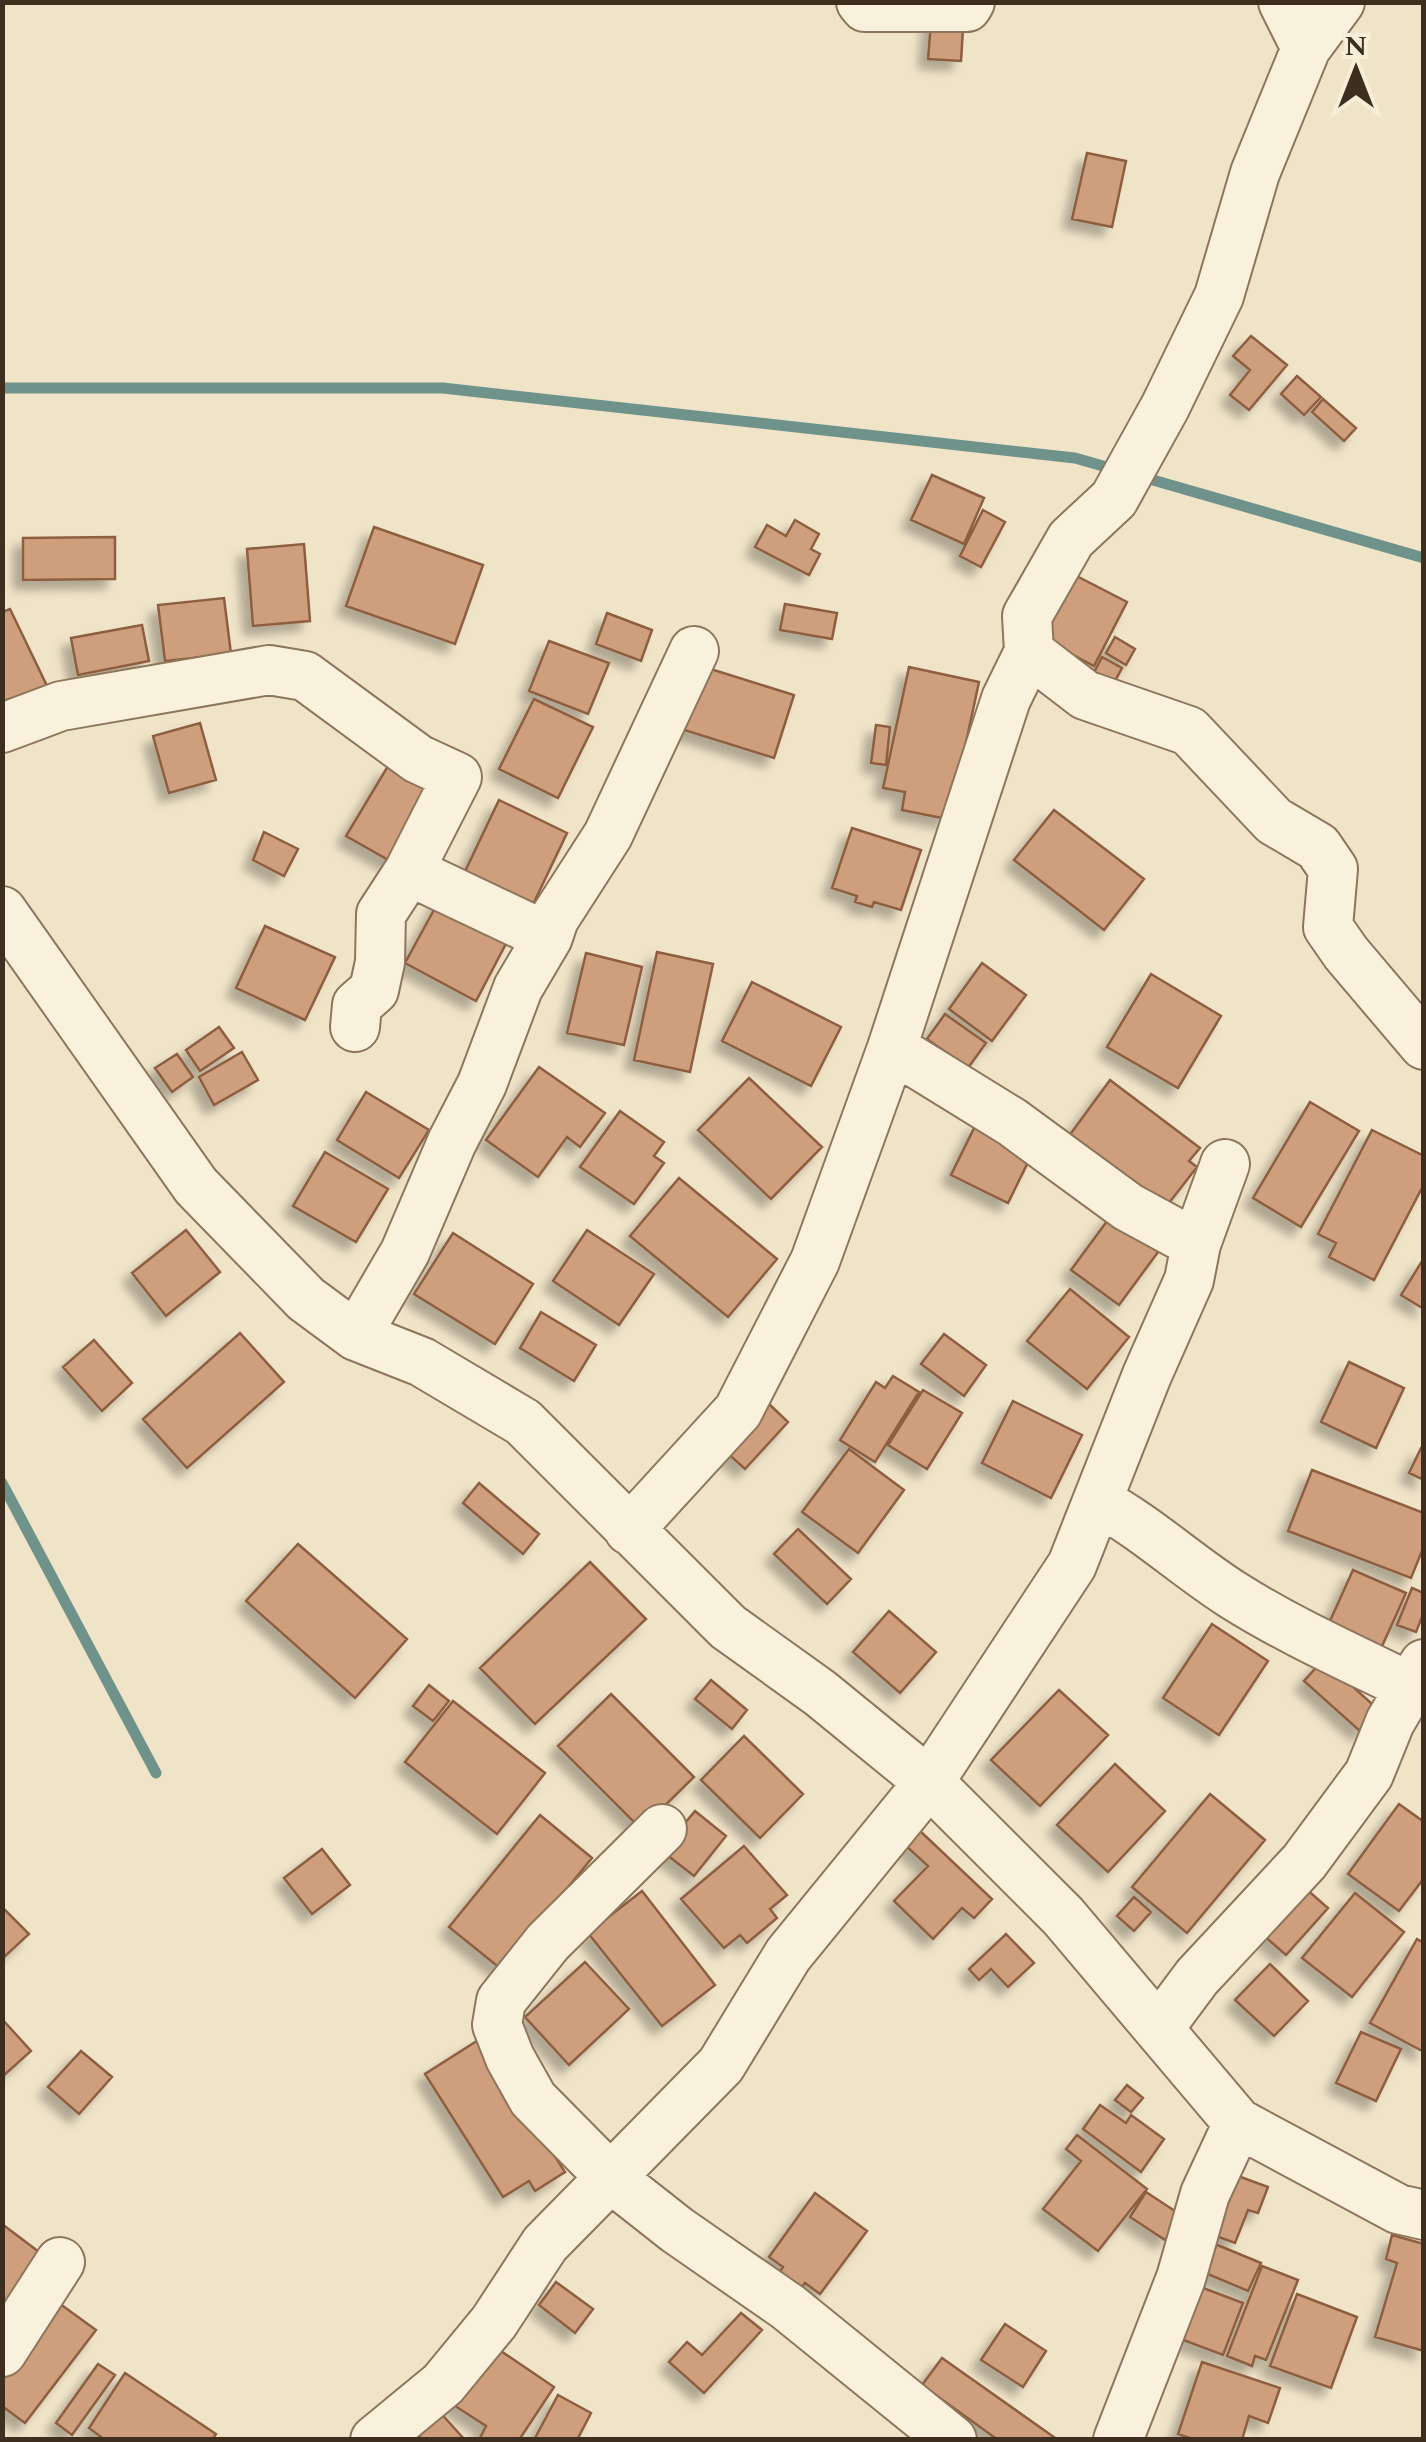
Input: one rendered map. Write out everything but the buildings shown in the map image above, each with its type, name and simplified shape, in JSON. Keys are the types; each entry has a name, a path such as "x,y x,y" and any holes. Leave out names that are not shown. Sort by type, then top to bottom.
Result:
{"street":[{"path":"861,2 865,7 945,8 967,7 970,2"},
{"path":"1283,2 1306,48"},
{"path":"629,1530 738,1411 815,1261 892,1048 1006,699 1029,652 1027,616 1071,540 1114,500 1165,407 1219,296 1256,173 1306,48 1340,2"},
{"path":"356,1336 404,1252 482,1084 518,988 548,937 554,919 608,835 694,651"},
{"path":"1029,652 1085,695 1189,731 1274,821 1318,847 1333,869 1328,926 1346,953 1424,1044"},
{"path":"2,728 60,706 269,670 305,676 418,759 457,777 409,871 381,914 380,962 374,990 358,1005 356,1027"},
{"path":"409,871 548,937"},
{"path":"2,911 196,1186 306,1298 356,1336 422,1362 523,1422 728,1627 820,1693 929,1782 1063,1916 1238,2122 1398,2209 1424,2215"},
{"path":"892,1048 1012,1122 1128,1207 1196,1244"},
{"path":"375,2440 443,2384 494,2322 545,2244 721,2065 788,1955 929,1782 1072,1565 1189,1280 1196,1244 1225,1164"},
{"path":"1099,1502 1138,1523 1227,1592 1412,1700 1368,1774 1304,1862 1197,1976 1158,2028"},
{"path":"662,1828 548,1942 501,2001 498,2025 510,2058 534,2099 610,2178 788,2307 952,2440"},
{"path":"1118,2440 1181,2278 1205,2194 1238,2122"},
{"path":"2,2352 60,2262"}],"waterway":[{"path":"2,388 443,388 1075,458 1117,470"},
{"path":"1139,476 1424,558"},
{"path":"2,1483 156,1773"}]}
